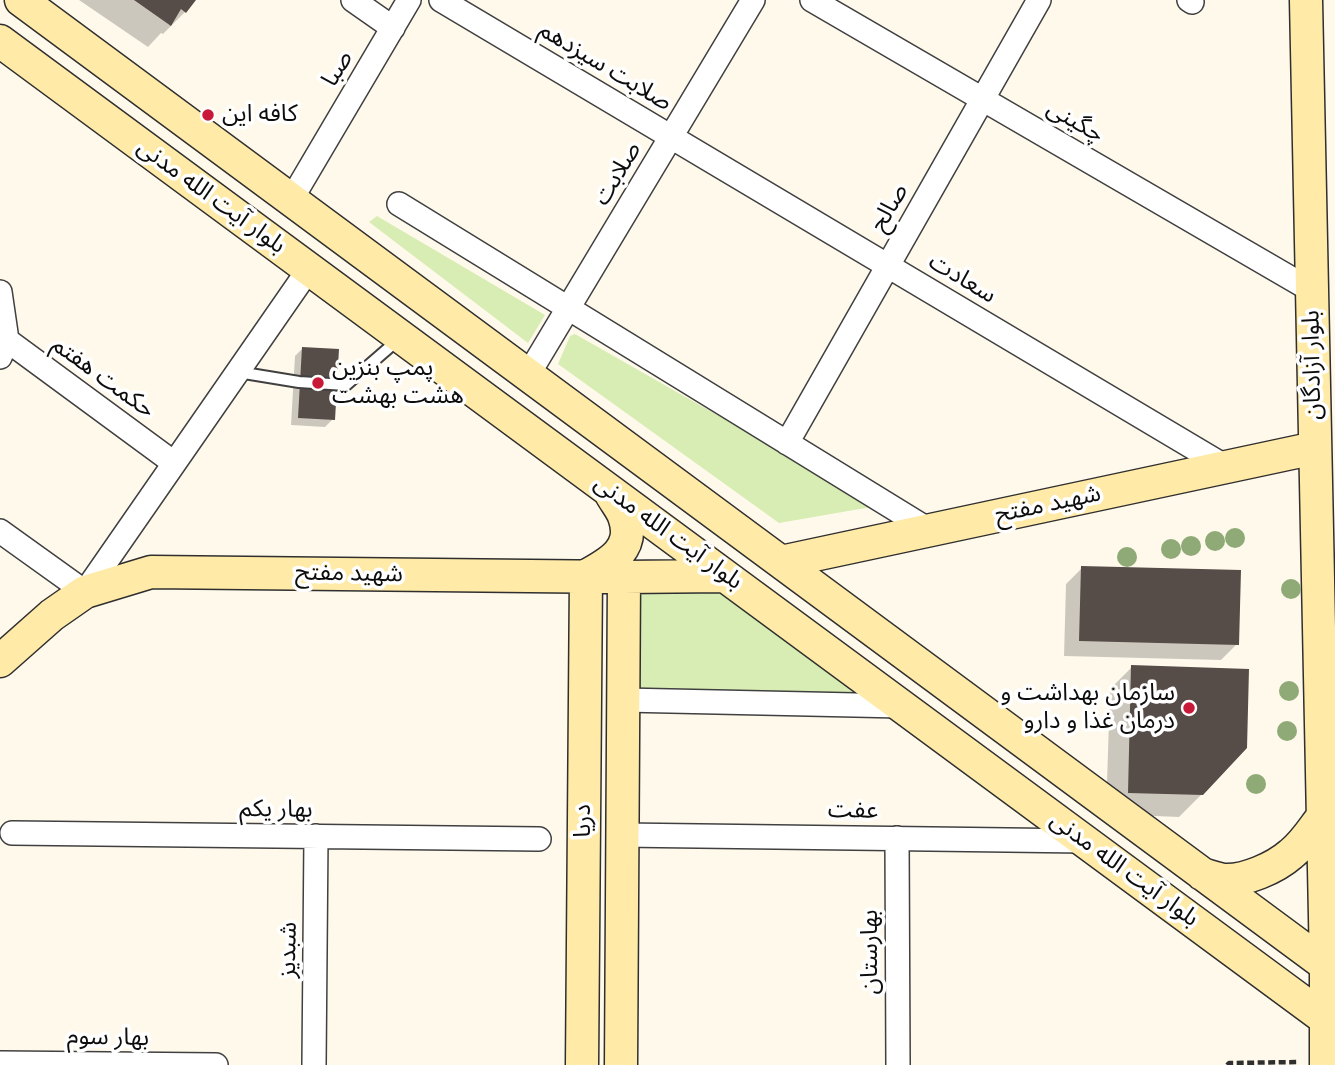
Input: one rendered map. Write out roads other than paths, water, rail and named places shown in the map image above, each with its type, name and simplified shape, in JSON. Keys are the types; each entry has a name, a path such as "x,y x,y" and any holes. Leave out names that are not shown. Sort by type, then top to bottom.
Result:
{"street":[{"name":"بلوار آیت الله مدنی","path":"21,0 1330,969"},
{"path":"354,0 393,28"},
{"name":"صبا","path":"291,200 409,0"},
{"name":"صلابت سیزدهم","path":"441,0 671,137"},
{"name":"صلابت","path":"528,375 753,0"},
{"name":"چگینی","path":"812,0 1311,290"},
{"name":"صالح","path":"787,443 1039,0"},
{"name":"بلوار آزادگان","path":"1306,0 1323,816 1330,969 1331,1023 1326,1063"},
{"name":"بلوار آیت الله مدنی","path":"0,41 1331,1023"},
{"name":"سعادت","path":"671,137 1226,467"},
{"path":"399,204 929,530"},
{"path":"0,531 85,592 309,269"},
{"path":"0,292 2,344"},
{"name":"حکمت هفتم","path":"2,344 174,463"},
{"path":"586,576 616,557 625,545 627,531 624,516 599,483 615,439"},
{"name":"شهید مفتح","path":"781,562 1315,448"},
{"name":"شهید مفتح","path":"0,661 52,615 85,592 152,572 725,576"},
{"name":"دریا","path":"582,1065 586,576"},
{"name":"دریا","path":"621,1065 624,577"},
{"path":"624,700 901,706"},
{"path":"1202,874 1223,880 1248,876 1270,868 1291,855 1323,816"},
{"name":"بهار یکم","path":"12,833 540,839"},
{"name":"عفت","path":"622,835 1084,841"},
{"name":"شبدیز","path":"314,1065 316,836"},
{"name":"بهارستان","path":"897,838 898,1065"},
{"name":"بهار سوم","path":"0,1063 216,1065"}],"lane":[{"path":"238,372 299,382 346,385 401,337"}],"place":[{"name":"کافه این","path":"208,115"},
{"name":"پمپ بنزین هشت بهشت","path":"318,383"},
{"name":"سازمان بهداشت و درمان غذا و دارو","path":"1189,708"}]}
